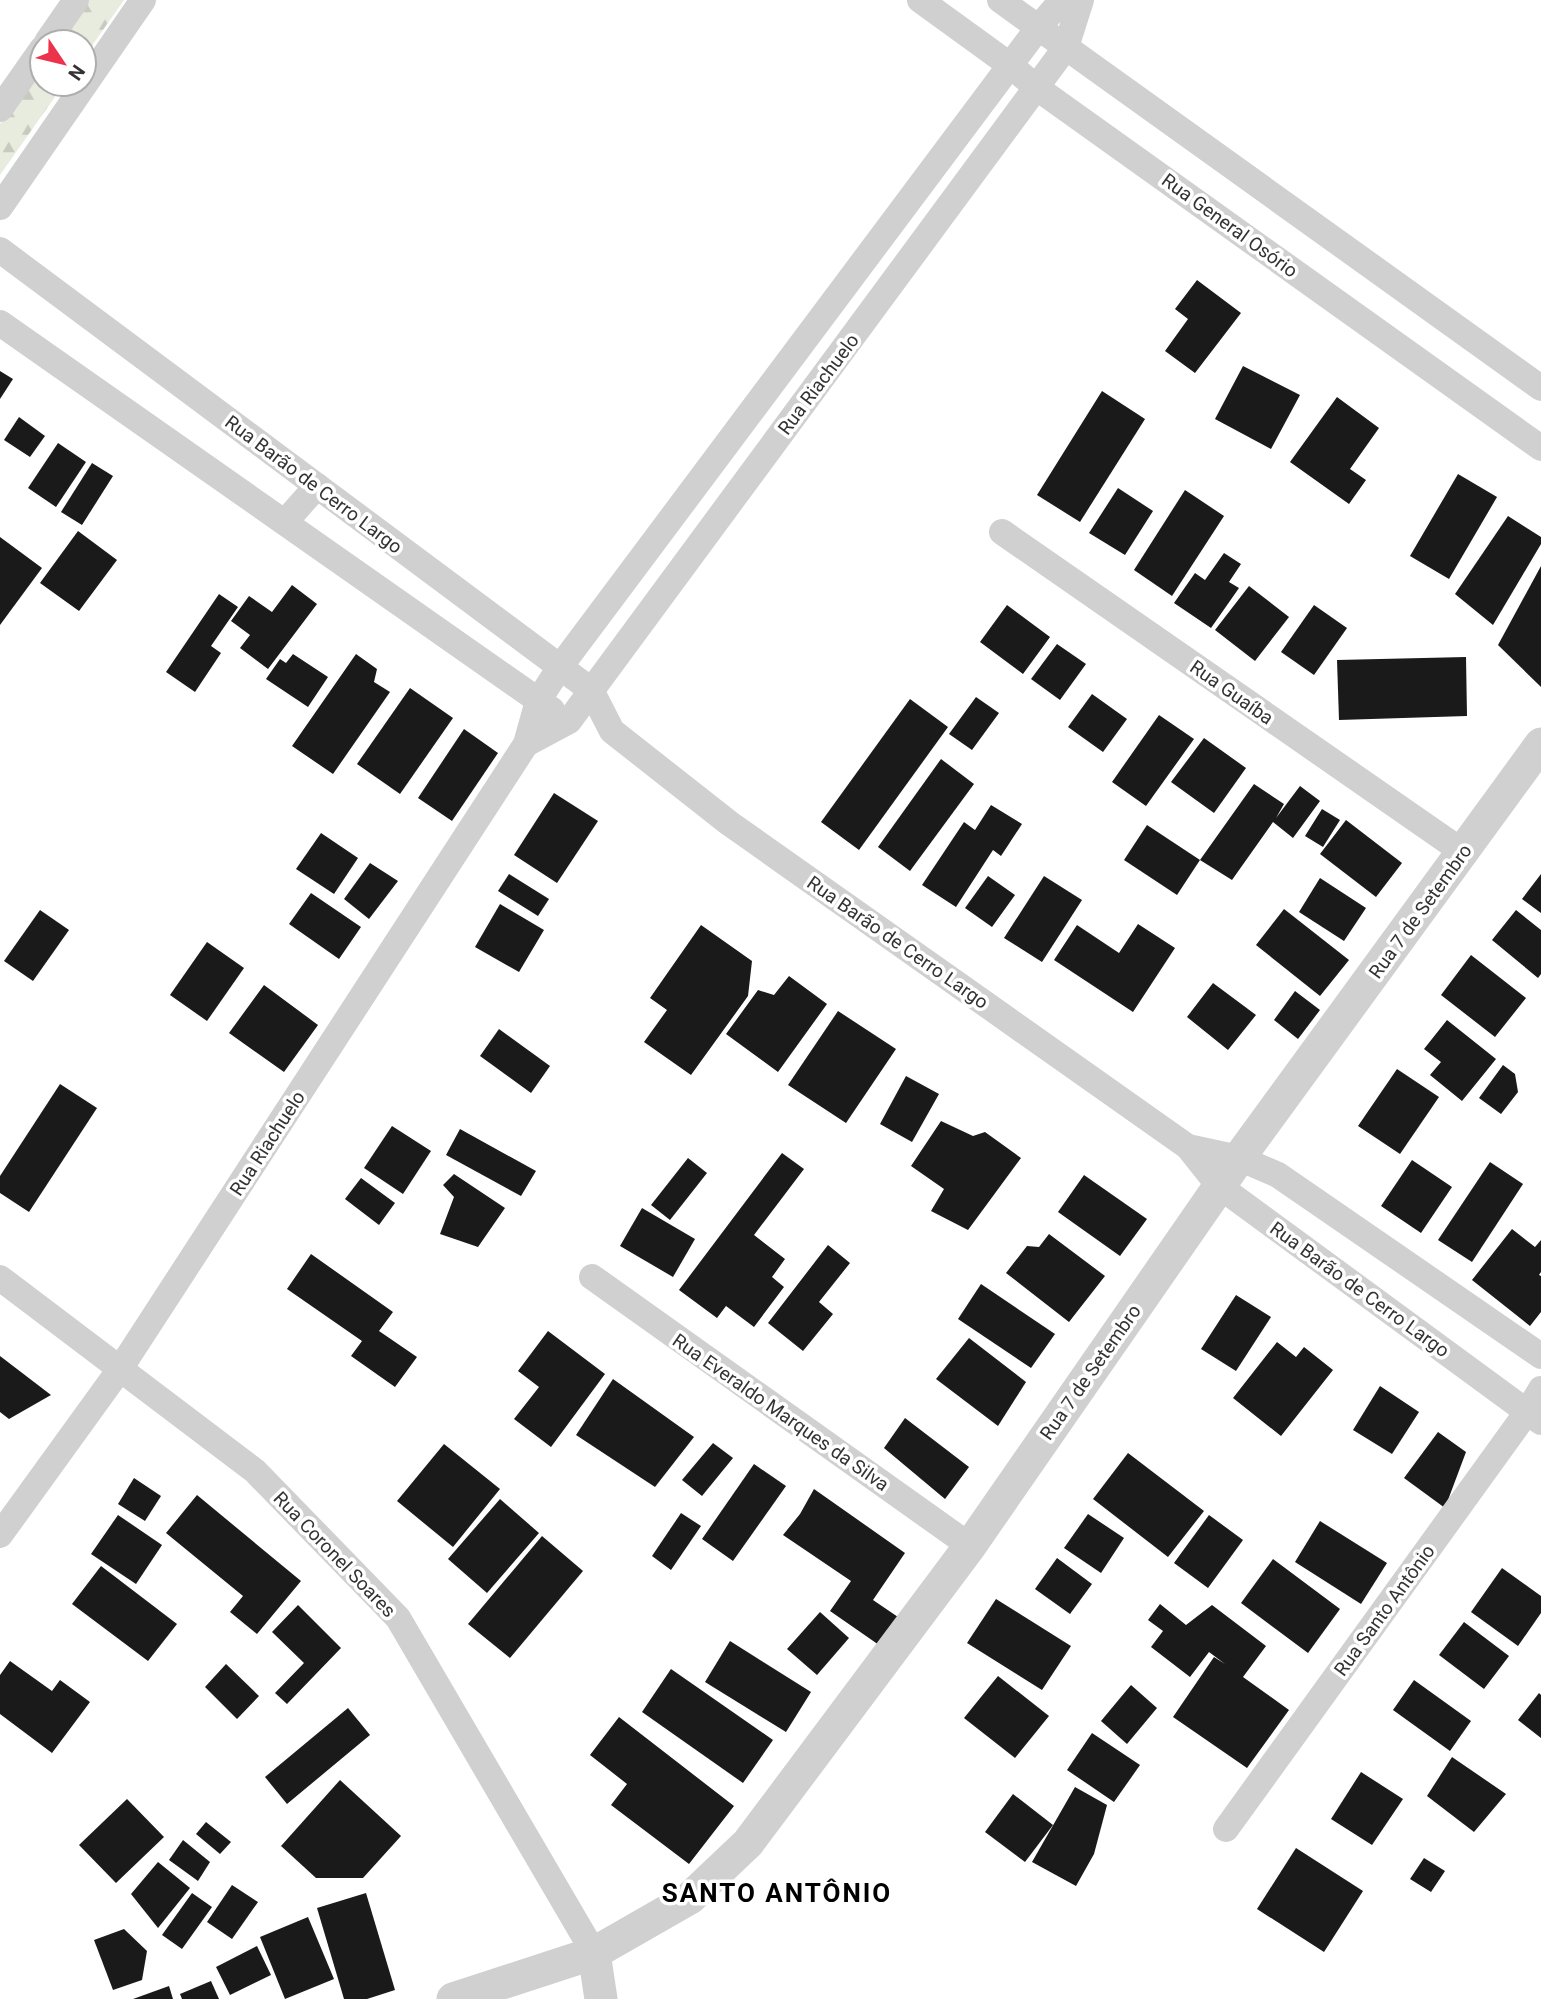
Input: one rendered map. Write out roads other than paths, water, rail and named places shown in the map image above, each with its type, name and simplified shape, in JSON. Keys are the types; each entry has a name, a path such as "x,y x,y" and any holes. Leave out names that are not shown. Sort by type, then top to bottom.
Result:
{"street":[{"path":"57,28 76,0"},
{"path":"0,206 143,0"},
{"name":"Rua General Osório","path":"920,0 1037,88 1541,448"},
{"path":"1000,0 1541,388"},
{"name":"Rua Riachuelo","path":"0,1535 120,1369 526,744 538,701 560,667 1038,28 1062,0"},
{"name":"Rua Riachuelo","path":"526,744 569,721 1037,88 1066,47 1081,0"},
{"path":"0,109 28,69"},
{"name":"Rua Barão de Cerro Largo","path":"0,250 591,690 612,731 729,823 1188,1147 1219,1186 1534,1417"},
{"name":"Rua Barão de Cerro Largo","path":"0,323 538,701 569,721 612,731"},
{"path":"285,522 317,486"},
{"name":"Rua Guaíba","path":"1002,532 1462,852"},
{"name":"Rua 7 de Setembro","path":"453,1999 594,1953 690,1898 748,1843 970,1546 1219,1186 1541,744"},
{"name":"Rua Barão de Cerro Largo","path":"1188,1147 1239,1158 1278,1175 1541,1356"},
{"name":"Rua Everaldo Marques da Silva","path":"592,1277 970,1546"},
{"name":"Rua Coronel Soares","path":"0,1278 255,1471 398,1618 594,1953"},
{"name":"Rua Santo Antônio","path":"1226,1829 1534,1417 1541,1389"},
{"path":"594,1953 601,1999"}],"district":[{"name":"SANTO ANTÔNIO","path":"777,1893"}]}
